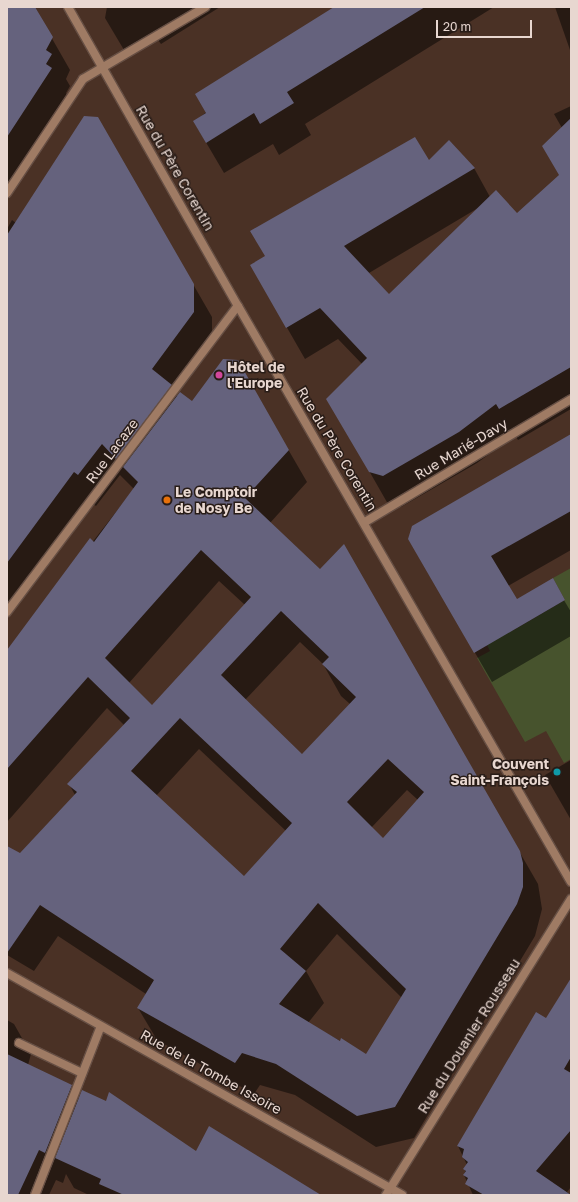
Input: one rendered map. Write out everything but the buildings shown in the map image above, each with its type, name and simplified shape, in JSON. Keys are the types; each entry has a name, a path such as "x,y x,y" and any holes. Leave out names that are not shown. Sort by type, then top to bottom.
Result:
{"street":[{"name":"Rue du Père Corentin","path":"68,7 238,306 365,522 571,882"},
{"path":"7,194 75,88 83,79 205,7"},
{"name":"Rue Lacaze","path":"7,612 238,306"},
{"name":"Rue Marié-Davy","path":"365,522 571,399"},
{"name":"Rue du Douanier Rousseau","path":"387,1191 571,899"},
{"name":"Rue de la Tombe Issoire","path":"7,973 387,1191 402,1195"},
{"path":"35,1195 101,1026"},
{"path":"19,1043 82,1073"}],"green space":[{"path":"571,568 571,759 564,763 546,731 525,742 477,658 490,651 485,641 514,630 565,600 553,578"}],"place":[{"name":"Hôtel de l'Europe","path":"219,375"},
{"name":"Le Comptoir de Nosy Be","path":"167,500"},
{"name":"Couvent Saint-François","path":"557,772"}]}
